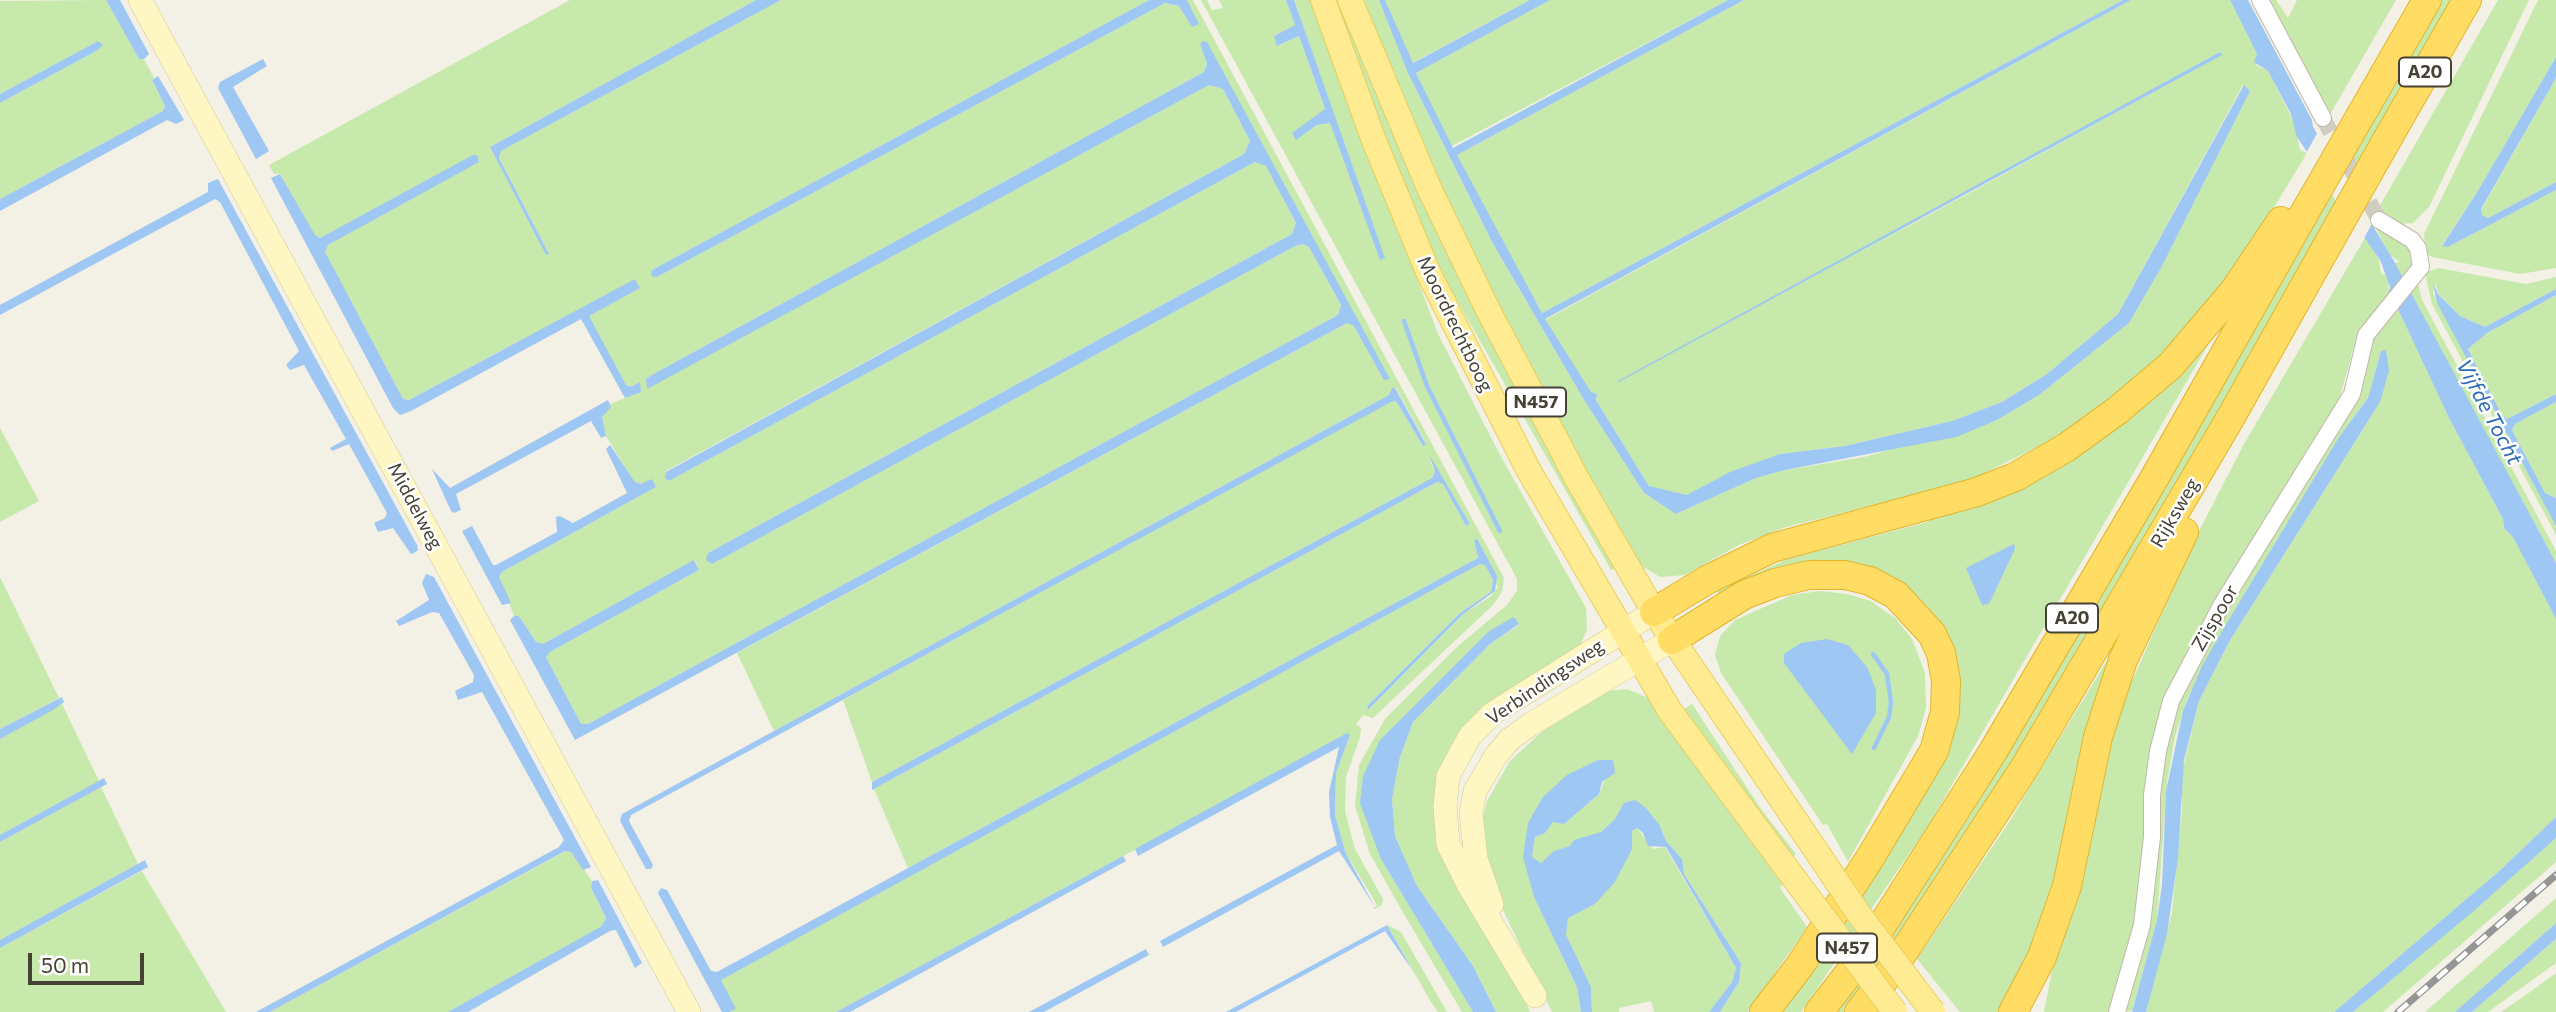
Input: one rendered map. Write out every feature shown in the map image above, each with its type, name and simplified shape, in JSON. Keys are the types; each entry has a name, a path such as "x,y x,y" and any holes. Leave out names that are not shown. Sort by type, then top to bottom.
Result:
{"highway":[{"name":"Rijksweg","path":"1819,1012 1863,955 1992,753 2155,477 2302,204 2358,107 2384,74 2427,0"},
{"name":"Rijksweg","path":"1859,1012 1891,971 2023,770 2231,417 2467,0"},
{"name":"A20","path":"1654,612 1716,575 1773,548 1977,492 2015,477 2067,447 2118,410 2179,355 2234,291 2302,204"},
{"name":"A20","path":"2013,1012 2042,957 2067,886 2098,737 2123,660 2158,583 2227,449 2231,417"},
{"path":"1672,640 1744,595 1768,585 1809,575 1845,575 1870,581 1896,595 1932,634 1941,653 1946,681 1945,712 1934,751 1870,859 1799,967 1764,1012"}],"main road":[{"name":"Moordrechtboog","path":"1323,0 1377,150 1428,272 1529,471 1622,632"},
{"name":"Moordrechtboog","path":"1350,0 1429,188 1488,310 1576,477 1654,612"},
{"name":"N457","path":"1654,612 1858,913 1933,1012"},
{"name":"N457","path":"1622,632 1670,710 1895,1012"}],"street":[{"name":"Middelweg","path":"140,0 690,1012"},
{"path":"2260,0 2323,118"},
{"name":"Zijspoor","path":"2117,1012 2142,925 2152,837 2152,795 2158,751 2171,701 2222,604 2352,394 2366,335 2421,267 2418,248 2412,240 2379,220"},
{"name":"Verbindingsweg","path":"1538,1004 1468,884 1448,844 1445,807 1448,776 1470,736 1493,713 1654,612"},
{"name":"Verbindingsweg","path":"1538,1004 1488,894 1476,859 1471,813 1475,791 1495,757 1509,740 1672,640"}],"green space":[{"path":"106,0 139,59 144,59 154,78 152,81 165,106 163,111 0,199 0,103 98,50 98,41 0,94 0,1"},
{"path":"570,0 756,0 490,147 546,254 549,254 499,158 501,151 781,0 1149,0 652,270 657,277 1165,3 1179,6 1192,26 1198,24 1187,0 1193,0 1504,578 1502,592 1493,605 1373,718 1363,715 1356,724 1361,728 1360,737 1346,777 1345,811 1355,849 1383,899 1382,905 1373,908 1377,905 1346,854 1335,815 1336,773 1350,735 1346,735 836,1012 729,1012 735,1009 720,980 1480,564 1485,565 1493,580 1491,592 1460,613 1367,706 1368,710 1462,615 1491,596 1498,587 1474,540 1478,558 908,868 874,789 1437,482 1443,484 1466,526 1470,524 1429,459 1435,472 1432,478 872,782 843,700 1391,401 1396,401 1423,446 1426,443 1396,388 1392,388 1389,395 774,731 737,653 1347,323 1354,326 1384,380 1200,44 1207,64 1204,72 650,376 646,379 647,388 1209,85 1223,89 1250,141 1244,154 666,471 669,481 1255,162 1266,165 1296,223 1292,234 708,553 712,564 1295,246 1303,244 1309,247 1341,305 1338,315 588,724 581,724 546,657 550,652 699,570 695,560 543,644 536,642 519,616 514,616 499,577 502,572 656,487 634,482 606,436 602,417 610,404 625,398 640,382 630,387 626,385 589,321 589,316 639,288 517,342 409,400 403,399 325,253 327,246 477,155 320,238 315,236 280,174 274,174 269,165"},
{"path":"1201,0 1207,0 1212,10 1223,8 1219,0 1286,0 1295,25 1274,36 1278,46 1299,36 1325,110 1296,139 1318,125 1330,123 1380,259 1384,258 1294,0 1313,0 1438,334 1499,453 1586,608 1587,629 1579,649 1503,699 1437,803 1530,1012 1496,1012 1473,966 1417,886 1395,836 1392,799 1400,757 1413,722 1490,644 1519,625 1514,617 1380,740 1381,859 1473,1012 1462,1012 1405,916 1370,854 1355,806 1359,765 1385,719 1458,646 1507,605 1517,591 1517,579"},
{"path":"1331,0 1340,0 1617,567 1611,570 1423,241"},
{"path":"1360,0 1379,0 1407,71 1492,242 1584,400 1644,493 1676,514 1756,478 1785,470 1864,457 1997,420 2039,395 2129,323 2161,268 2250,91 2243,85 2118,314 2047,374 2002,402 1952,421 1845,446 1780,454 1687,495 1655,488 1649,486 1596,400 1597,394 1591,393 1545,320 2131,0 2230,0 2257,54 2256,65 2268,71 2295,124 2300,150 2307,153 2264,224 2208,303 2156,361 2126,387 2057,437 1969,481 1786,527 1739,545 1685,575 1660,577 1635,562 1463,241","holes":["2220,52 2221,55 1849,259"]},
{"path":"1385,0 1530,0 1412,63"},
{"path":"1550,0 1728,0 1450,147 1416,73"},
{"path":"1744,0 2123,0 1542,313 1456,159 1457,155"},
{"path":"2265,0 2276,0 2288,18 2297,0 2396,0 2328,118"},
{"path":"2438,0 2455,0 2071,668 1978,818 1855,999 1845,1012 1834,1012"},
{"path":"2498,0 2529,0 2429,207 2413,223 2400,224 2378,209"},
{"path":"2538,0 2556,0 2556,57 2476,194 2442,245 2448,247 2556,190 2556,268 2520,274 2432,257 2426,253 2424,234"},
{"path":"2556,78 2556,182 2488,218 2482,216 2481,210"},
{"path":"2375,227 2410,248 2413,263 2402,280 2394,263 2400,262 2390,255"},
{"path":"2366,236 2379,261 2381,274 2388,275 2389,294 2356,339 2339,400 2195,638 2167,695 2145,815 2143,878 2136,930 2110,1012 2044,1012 2055,955 2120,708 2198,533 2244,444"},
{"path":"2438,268 2526,284 2556,277 2556,289 2485,327 2460,316 2438,293 2435,283 2433,293 2556,526 2556,535 2432,304 2425,273"},
{"path":"2418,284 2422,300 2556,551 2556,563 2409,293"},
{"path":"2556,295 2556,394 2507,419 2502,415 2468,349 2487,333"},
{"path":"2397,307 2449,418 2503,519 2504,528 2513,537 2556,619 2556,817 2497,873 2334,1012 2146,1012 2172,912 2182,810 2182,772 2199,701 2229,642 2375,410 2388,375 2386,350 2380,354 2368,398 2339,437 2228,621 2187,700 2175,736 2167,782 2157,920 2132,1011 2123,1012 2137,973 2150,918 2158,794 2169,730 2191,671 2331,436 2361,394 2375,333"},
{"path":"2226,314 1928,826 1801,1012 1780,1012 1929,784 1936,619 1902,583 1842,561 1798,563 1764,574 1719,597 1717,590 1788,559 1924,523 1993,492"},
{"path":"2556,402 2556,498 2545,493 2512,430 2515,424"},
{"path":"0,428 39,501 0,522"},
{"path":"0,577 59,698 0,729"},
{"path":"1820,591 1847,594 1871,601 1896,619 1912,639 1925,673 1926,708 1918,736 1848,862 1827,824 1823,825 1721,673 1715,655 1720,636 1735,620 1792,595"},
{"path":"2137,611 2061,874 2004,1012 1960,1012 1917,959 2009,822"},
{"path":"1627,689 1648,698 1733,811 1783,884 1780,888 1807,927 1748,1012 1720,1012 1739,982 1741,963 1684,874 1682,859 1666,841 1660,826 1615,819 1601,832 1550,855 1541,863 1532,857 1535,837 1545,833 1553,822 1564,824 1599,794 1613,760 1528,823 1534,897 1577,987 1581,1012 1552,1012 1486,875 1482,821 1487,801 1510,761 1548,726 1606,691"},
{"path":"62,704 99,781 0,835 0,739"},
{"path":"1692,704 1761,809 1796,854 1792,858 1681,711"},
{"path":"101,787 138,864 0,940 0,842"},
{"path":"1637,828 1653,849 1665,847 1736,968 1732,982 1709,1012 1654,1012 1651,1001 1619,1008 1619,1012 1592,1012 1591,987 1565,935 1568,918 1595,904 1632,849 1632,831"},
{"path":"2556,838 2556,862 2383,1012 2353,1012"},
{"path":"566,851 571,852 592,881 591,888 606,919 603,926 448,1012 270,1012"},
{"path":"142,871 226,1012 0,1012 0,948"},
{"path":"2556,898 2556,923 2455,1012 2425,1012"},
{"path":"1387,925 1401,932 1447,1012 1438,1012 1431,1002"},
{"path":"2556,939 2556,963 2488,1012 2472,1012"},
{"path":"2556,973 2556,1012 2501,1012 2530,992"}],"water":[{"path":"106,0 120,0 149,54 144,59 139,59"},
{"path":"756,0 781,0 501,151 499,158 549,254 546,255 490,147"},
{"path":"1149,0 1187,0 1199,24 1192,27 1179,6 1165,3 657,277 651,276 652,270"},
{"path":"1286,0 1294,0 1385,258 1380,260 1330,123 1317,125 1296,140 1292,133 1325,109 1299,36 1277,46 1274,36 1295,25"},
{"path":"1379,0 1385,0 1413,63 1530,0 1550,0 1416,73 1453,148 1728,0 1744,0 1457,155 1542,313 2123,0 2131,0 1545,319 1591,392 1597,394 1596,400 1649,486 1687,495 1730,472 1780,454 1845,446 1952,421 2002,402 2047,374 2118,314 2244,85 2250,91 2161,268 2129,323 2039,395 1997,420 1956,437 1785,470 1756,478 1676,514 1644,493 1584,400 1492,242 1407,71"},
{"path":"2230,0 2248,0 2312,120 2313,127 2394,261 2556,563 2556,619 2513,537 2504,528 2503,519 2449,418 2397,307 2387,297 2390,287 2381,262 2297,137 2291,114 2268,71 2254,62 2257,54"},
{"path":"98,41 103,45 98,50 0,103 0,94"},
{"path":"1207,42 1390,379 1384,380 1354,326 1347,323 575,740 510,620 514,616 519,616 536,642 543,644 694,560 699,570 550,652 546,657 581,724 588,724 1338,315 1341,305 1309,247 1303,244 1295,246 712,564 706,560 708,553 1292,234 1296,223 1266,166 1255,162 669,481 665,478 666,472 1244,154 1250,141 1223,89 1209,85 647,389 646,379 650,376 1204,72 1207,64 1200,44"},
{"path":"2220,52 2222,55 1617,383 1618,381"},
{"path":"2556,57 2556,78 2481,209 2482,215 2488,218 2556,182 2556,190 2448,247 2442,246 2476,194"},
{"path":"263,59 267,66 233,87 269,151 256,159 218,88 220,82"},
{"path":"158,76 184,120 176,124 167,120 0,211 0,199 163,111 165,106 152,80"},
{"path":"477,155 479,162 328,245 325,252 403,399 409,400 635,279 640,288 589,316 626,385 630,387 640,382 641,392 625,398 581,319 411,411 400,415 393,408 271,178 280,174 315,235 320,238"},
{"path":"218,179 417,545 418,550 414,553 411,554 393,528 378,532 374,523 385,518 387,513 349,444 332,451 330,448 346,439 304,365 290,370 286,365 299,351 220,202 215,199 0,315 0,305 208,192 208,183"},
{"path":"2433,283 2438,294 2460,316 2485,327 2556,289 2556,295 2487,333 2468,349 2502,415 2507,419 2556,394 2556,402 2515,424 2512,430 2545,493 2556,498 2556,526 2437,303"},
{"path":"2386,350 2389,371 2380,402 2229,642 2199,701 2184,760 2178,858 2167,934 2146,1012 2132,1012 2157,920 2162,885 2166,791 2183,711 2202,666 2228,621 2339,437 2368,398 2381,351"},
{"path":"1392,388 1395,388 1426,444 1423,446 1396,401 1391,402 631,815 629,821 653,865 651,869 646,869 620,821 622,814 1389,395"},
{"path":"608,400 611,407 602,417 606,436 601,438 591,421 456,494 461,510 454,513 451,511 432,469 450,488"},
{"path":"610,445 635,482 641,484 652,479 656,487 502,572 499,577 511,603 502,605 462,531 472,526 493,565 496,565 557,532 556,517 560,516 573,523 627,493 606,449"},
{"path":"1430,456 1470,524 1466,526 1443,484 1437,482 872,790 872,782 1432,478 1435,472"},
{"path":"1477,539 1497,576 1495,591 1462,615 1368,710 1367,706 1460,613 1491,592 1493,580 1485,565 1480,564 721,980 736,1009 722,1012 658,893 661,888 667,890 711,971 717,972 1478,558 1474,540"},
{"path":"2014,544 2015,549 1989,604 1982,605 1966,568"},
{"path":"426,574 434,577 591,867 583,870 571,852 565,851 270,1012 256,1012 559,847 564,840 482,692 458,700 455,691 473,682 474,675 439,613 432,612 399,626 396,621 429,600 422,583"},
{"path":"1514,617 1519,624 1490,644 1413,722 1400,757 1392,799 1395,836 1417,886 1473,966 1496,1012 1473,1012 1381,859 1360,803 1363,776 1380,740 1489,631"},
{"path":"1827,639 1848,645 1867,667 1876,690 1876,713 1852,754 1784,663 1784,654 1801,643"},
{"path":"62,697 64,702 53,710 0,739 0,729"},
{"path":"1347,733 1350,735 1336,773 1335,815 1346,854 1375,907 1339,851 1163,947 1160,941 1337,845 1330,817 1329,792 1339,747 1138,856 1135,849"},
{"path":"1598,760 1613,760 1615,773 1602,782 1599,794 1564,824 1553,822 1545,833 1535,837 1532,857 1541,863 1554,851 1570,846 1574,840 1601,832 1615,819 1624,803 1635,800 1646,808 1660,826 1666,841 1682,859 1684,874 1741,963 1739,982 1720,1012 1709,1012 1732,982 1736,968 1666,847 1648,846 1643,833 1637,828 1632,831 1632,849 1615,882 1595,904 1568,918 1566,935 1591,987 1592,1012 1581,1012 1577,987 1534,897 1523,857 1528,823 1543,797 1567,775"},
{"path":"104,778 107,784 0,842 0,835"},
{"path":"2556,817 2556,838 2476,909 2353,1012 2334,1012 2497,873"},
{"path":"1123,856 1126,861 850,1012 836,1012"},
{"path":"145,860 148,867 0,948 0,940"},
{"path":"598,880 642,963 635,968 616,930 610,931 468,1012 448,1012 602,926 606,918 591,888 592,881"},
{"path":"2556,923 2556,939 2472,1012 2455,1012"},
{"path":"1387,925 1413,971 1385,931 1236,1012 1226,1012"},
{"path":"1146,949 1149,955 1044,1012 1029,1012"}],"pier":[{"path":"2319,130 2373,222 2363,240 2305,155"}],"waterway":[{"path":"1404,321 1427,386 1500,531"},
{"path":"1873,654 1887,674 1891,702 1889,717 1874,748"}],"tunnel":[{"path":"2323,118 2379,220"}],"railway":[{"path":"2398,1012 2556,875"}],"water label":[{"name":"Vijfde Tocht","path":"2489,412"}]}
